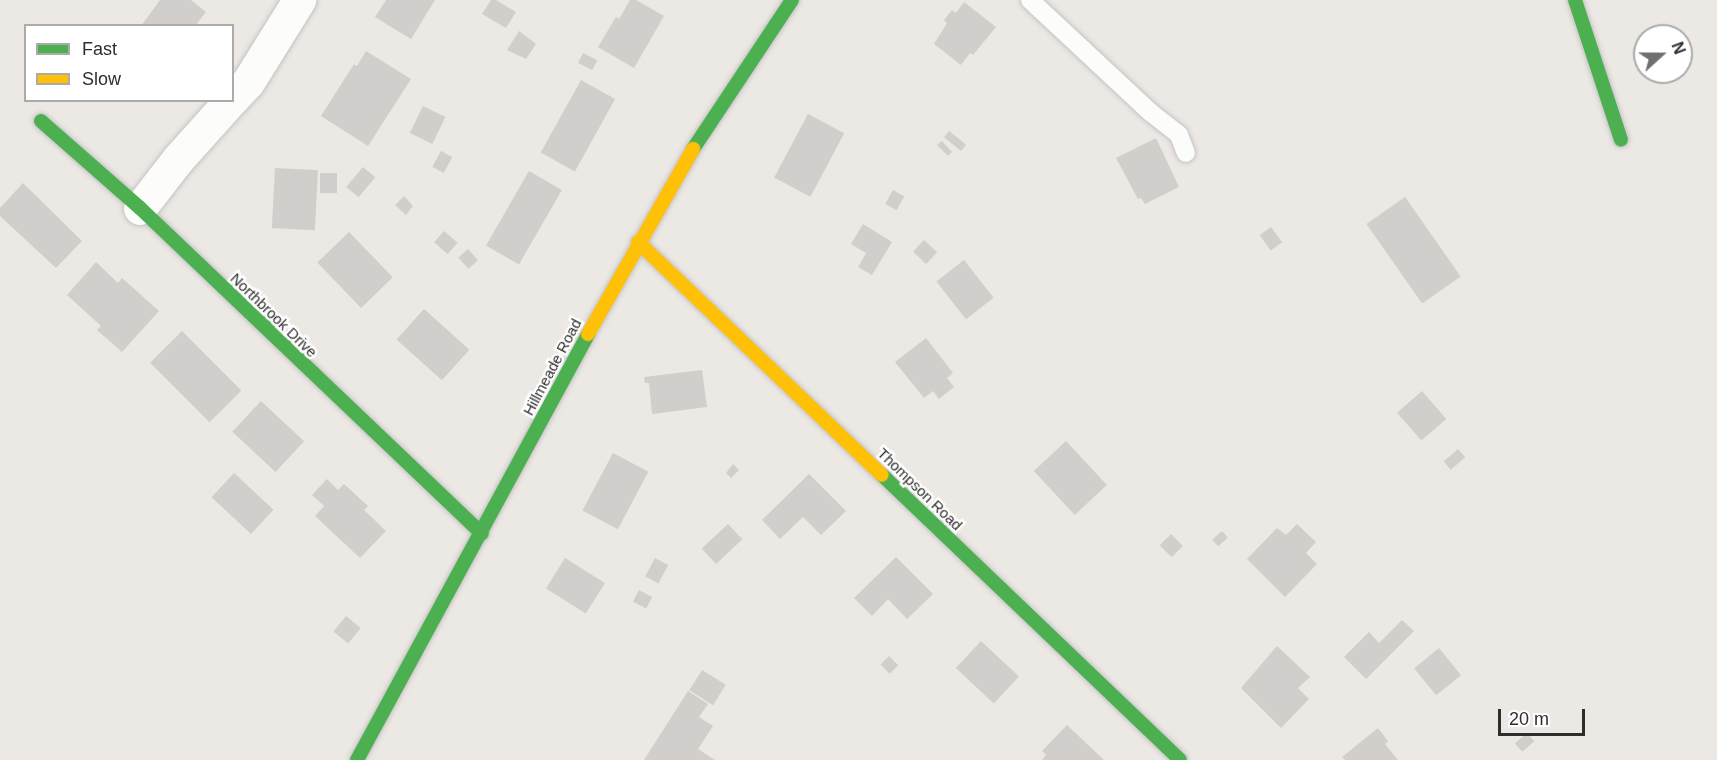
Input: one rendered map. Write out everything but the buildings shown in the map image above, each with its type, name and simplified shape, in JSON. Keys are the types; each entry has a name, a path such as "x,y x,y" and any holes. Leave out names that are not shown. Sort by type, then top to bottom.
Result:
{"street":[{"path":"234,98 248,82 299,0"},
{"name":"Hillmeade Road","path":"357,760 482,534 638,242 706,127 792,0"},
{"path":"1575,0 1621,140"},
{"path":"140,208 178,159 230,102"},
{"name":"Northbrook Drive","path":"41,121 140,208 482,534"},
{"name":"Thompson Road","path":"638,242 1180,760"}],"lane":[{"path":"1030,0 1150,112 1179,135 1186,153"}],"traffic: fast":[{"path":"693,149 792,0"},
{"path":"1575,0 1621,140"},
{"path":"41,121 140,208 482,534"},
{"path":"357,760 588,334"},
{"path":"882,475 1180,760"}],"traffic: slow":[{"path":"588,334 693,149"},
{"path":"638,242 882,475"}]}
